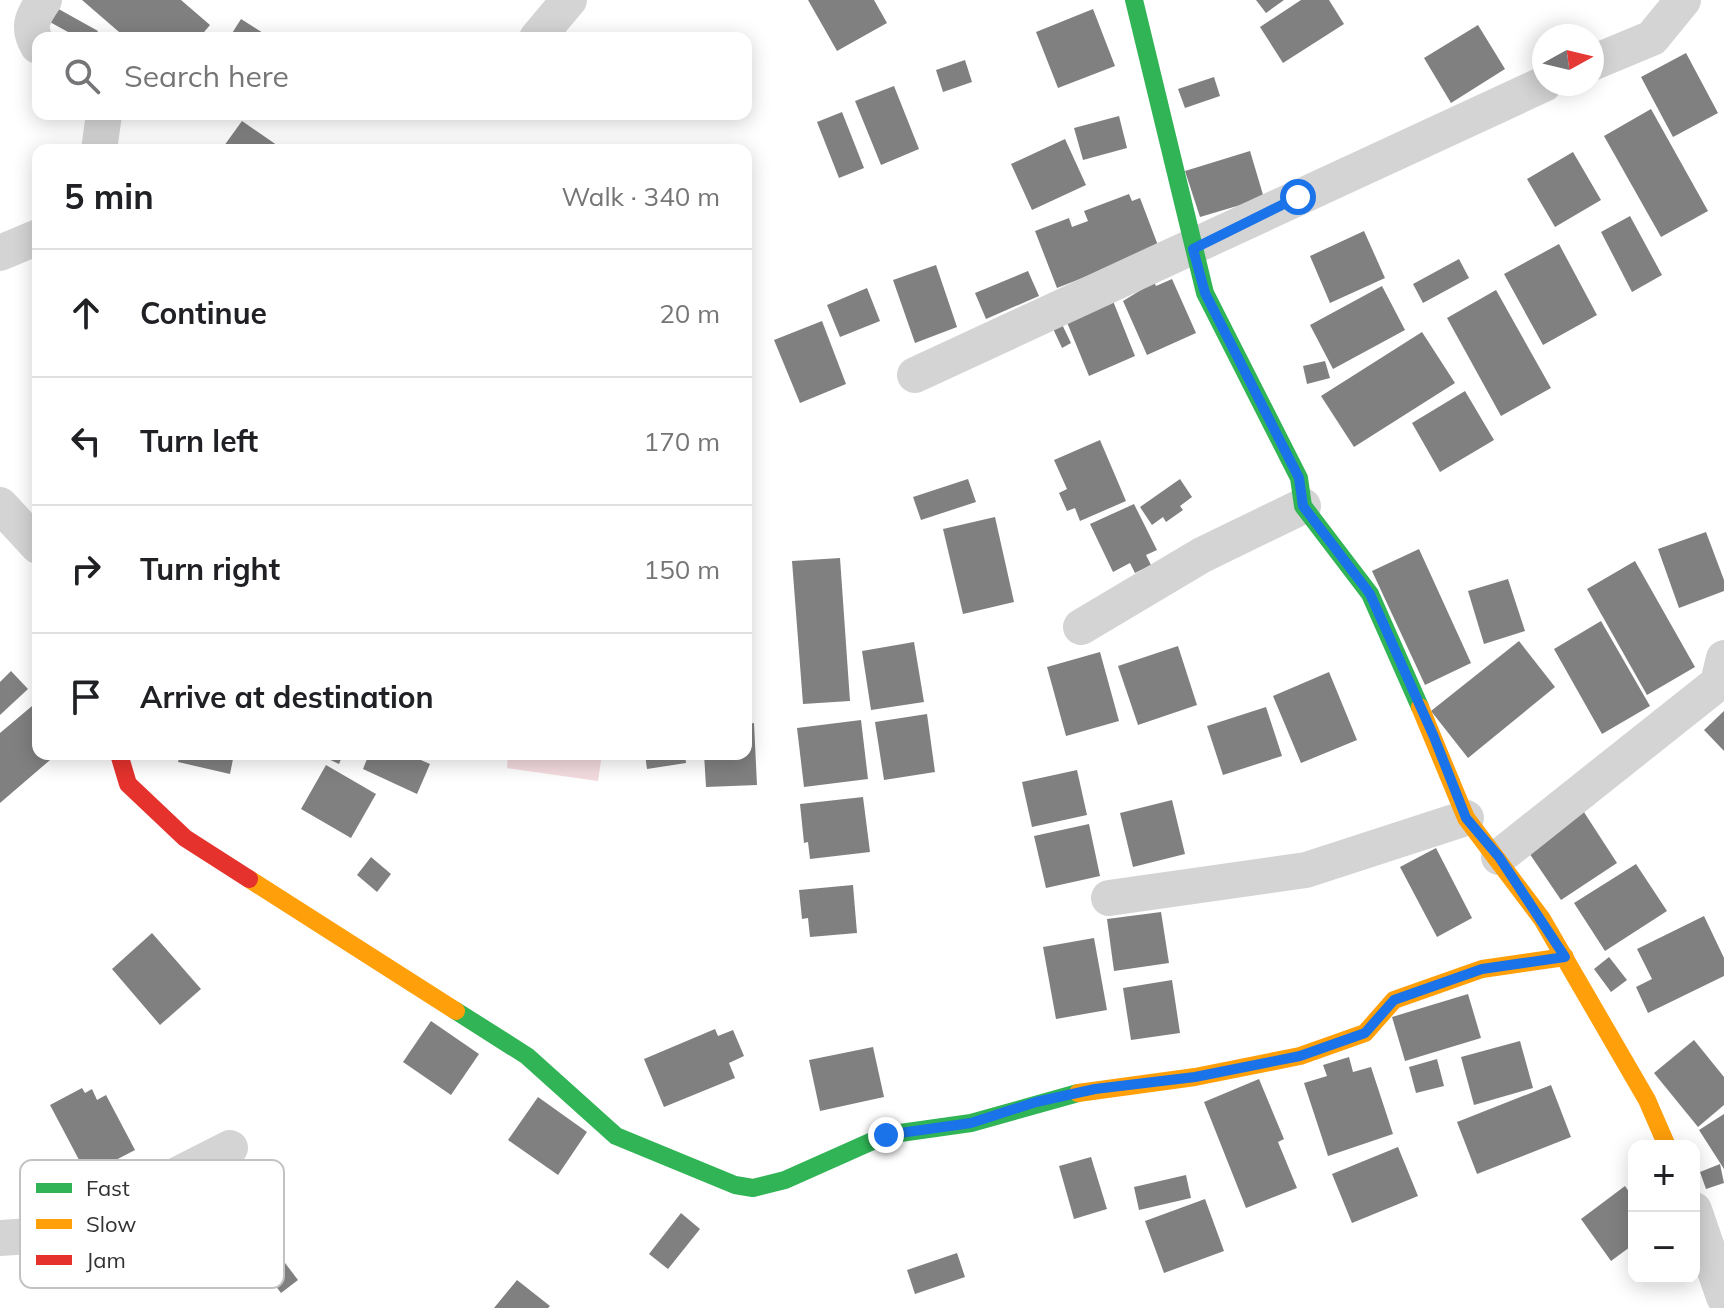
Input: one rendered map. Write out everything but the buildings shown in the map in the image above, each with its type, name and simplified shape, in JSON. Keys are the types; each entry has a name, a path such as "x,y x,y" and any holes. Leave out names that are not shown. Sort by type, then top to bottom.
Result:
{"street":[{"path":"32,36 32,17 44,0"},
{"path":"542,32 569,0"},
{"path":"1134,0 1205,293 1299,478 1303,506 1370,594 1434,737 1466,818 1499,857 1565,957 1647,1100 1664,1140"},
{"path":"1604,58 1652,38 1683,0"},
{"path":"915,375 1532,90"},
{"path":"100,144 103,120"},
{"path":"0,253 32,240"},
{"path":"0,505 32,540"},
{"path":"1081,627 1202,555 1303,506"},
{"path":"1499,857 1718,683 1724,658"},
{"path":"121,760 128,784 185,838 527,1056 616,1136 735,1185 753,1188 785,1180 886,1135 971,1123 1036,1102 1095,1089 1195,1077 1300,1056 1365,1033 1394,1000 1482,969 1565,957"},
{"path":"1109,898 1306,870 1466,818"},
{"path":"206,1160 230,1148"},
{"path":"1695,1212 1724,1297"},
{"path":"0,1238 20,1237"}],"shaded area":[{"path":"508,760 601,760 598,781 507,768"}],"traffic: fast":[{"path":"1134,0 1205,293 1299,478 1303,506 1370,594 1420,707"},
{"path":"456,1011 527,1056 616,1136 735,1185 753,1188 785,1180 886,1135 971,1123 1078,1093"}],"traffic: slow":[{"path":"1420,707 1466,818 1542,919 1647,1100 1664,1140"},
{"path":"249,879 456,1011"},
{"path":"1078,1093 1195,1077 1300,1056 1365,1033 1394,1000 1482,969 1565,957"}],"traffic: jam":[{"path":"121,760 128,784 185,838 249,879"}],"route":[{"path":"886,1135 971,1123 1036,1102 1095,1089 1195,1077 1300,1056 1365,1033 1394,1000 1482,969 1565,957 1499,857 1466,818 1434,737 1370,594 1303,506 1299,478 1205,293 1193,249 1298,197"}]}
